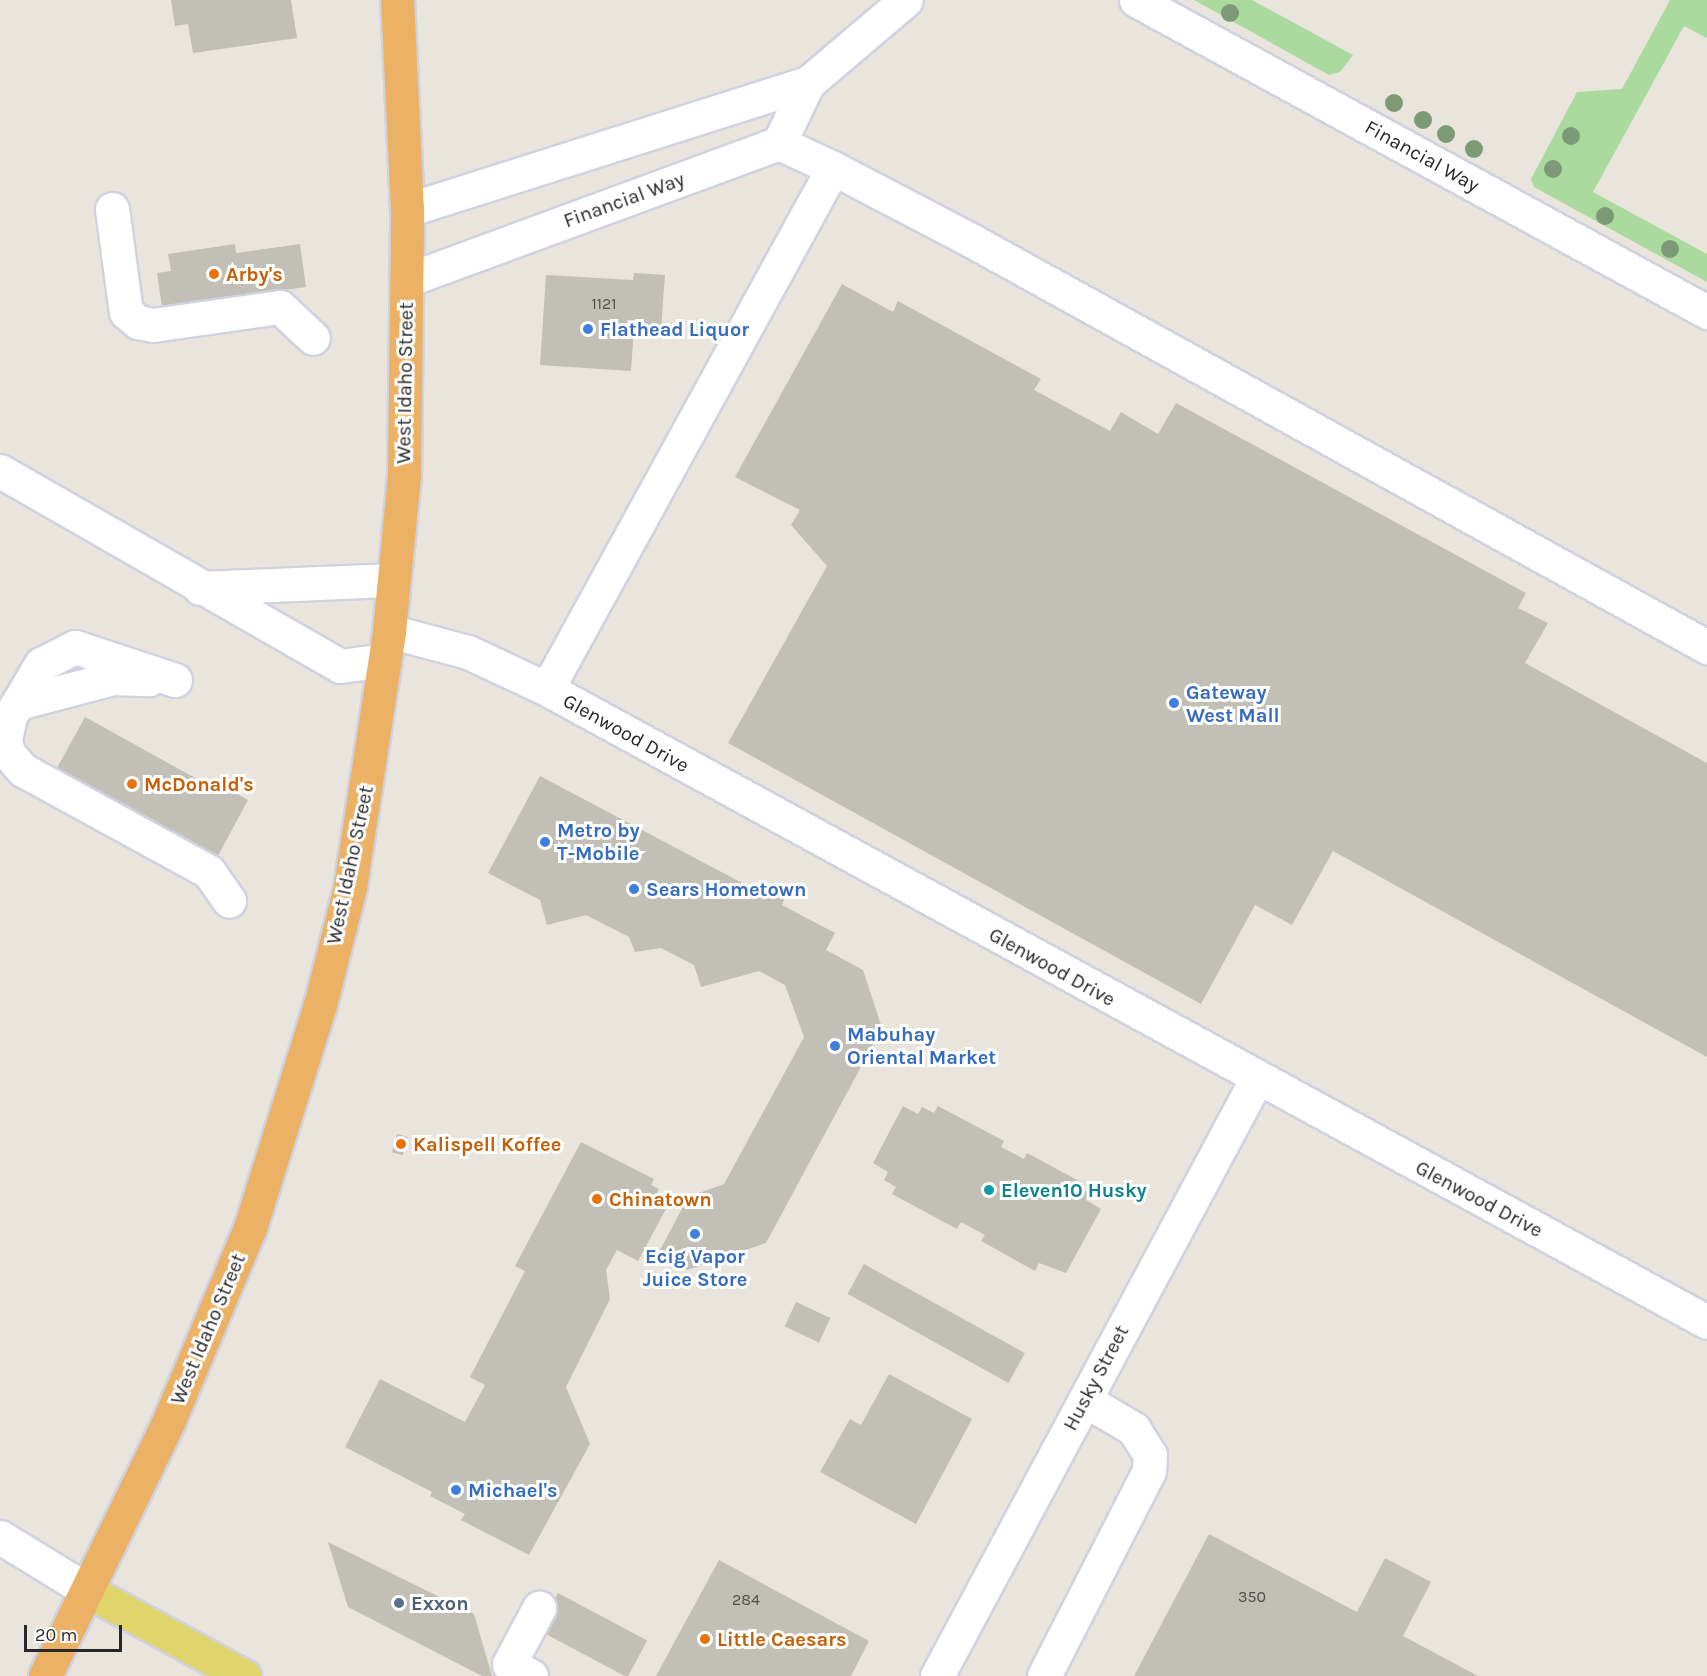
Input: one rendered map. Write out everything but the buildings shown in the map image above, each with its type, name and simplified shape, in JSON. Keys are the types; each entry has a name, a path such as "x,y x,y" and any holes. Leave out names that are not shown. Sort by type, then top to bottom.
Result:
{"highway":[{"name":"West Idaho Street","path":"45,1676 88,1591 189,1375 250,1228 280,1136 350,887 387,646 404,474 407,210 397,0"}],"main road":[{"path":"88,1591 244,1676"}],"street":[{"path":"407,210 808,83 906,0"},
{"name":"Financial Way","path":"1136,0 1707,312"},
{"path":"808,83 779,143 833,168 967,238 1707,647"},
{"name":"Financial Way","path":"406,280 779,143"},
{"path":"546,689 833,168"},
{"path":"112,209 126,312 138,322 153,326 280,307 313,338"},
{"path":"0,471 200,588 340,666 387,646"},
{"path":"200,588 394,580"},
{"name":"Glenwood Drive","path":"387,646 468,652 546,689 1256,1080 1707,1322"},
{"path":"175,680 113,678 18,703 10,716 5,740 15,762 209,872 230,901"},
{"name":"Husky Street","path":"944,1674 1085,1400 1256,1080"},
{"path":"1044,1676 1149,1471 1147,1448 1134,1428 1085,1400"},
{"path":"0,1537 88,1591"},
{"path":"514,1672 539,1608"}],"green space":[{"path":"1194,0 1252,0 1353,55 1340,72 1329,75"},
{"path":"1670,0 1707,0 1707,38 1684,26 1593,192 1707,254 1707,282 1534,187 1531,179 1577,92 1622,89"}],"place":[{"name":"Arby's","path":"214,274"},
{"name":"Flathead Liquor","path":"588,329"},
{"name":"Gateway West Mall","path":"1174,703"},
{"name":"McDonald's","path":"132,784"},
{"name":"Metro by T-Mobile","path":"545,842"},
{"name":"Sears Hometown","path":"634,889"},
{"name":"Mabuhay Oriental Market","path":"835,1046"},
{"name":"Kalispell Koffee","path":"401,1144"},
{"name":"Eleven10 Husky","path":"989,1190"},
{"name":"Chinatown","path":"597,1199"},
{"name":"Ecig Vapor Juice Store","path":"695,1234"},
{"name":"Michael's","path":"456,1490"},
{"name":"Exxon","path":"399,1603"},
{"name":"Little Caesars","path":"705,1639"}]}
